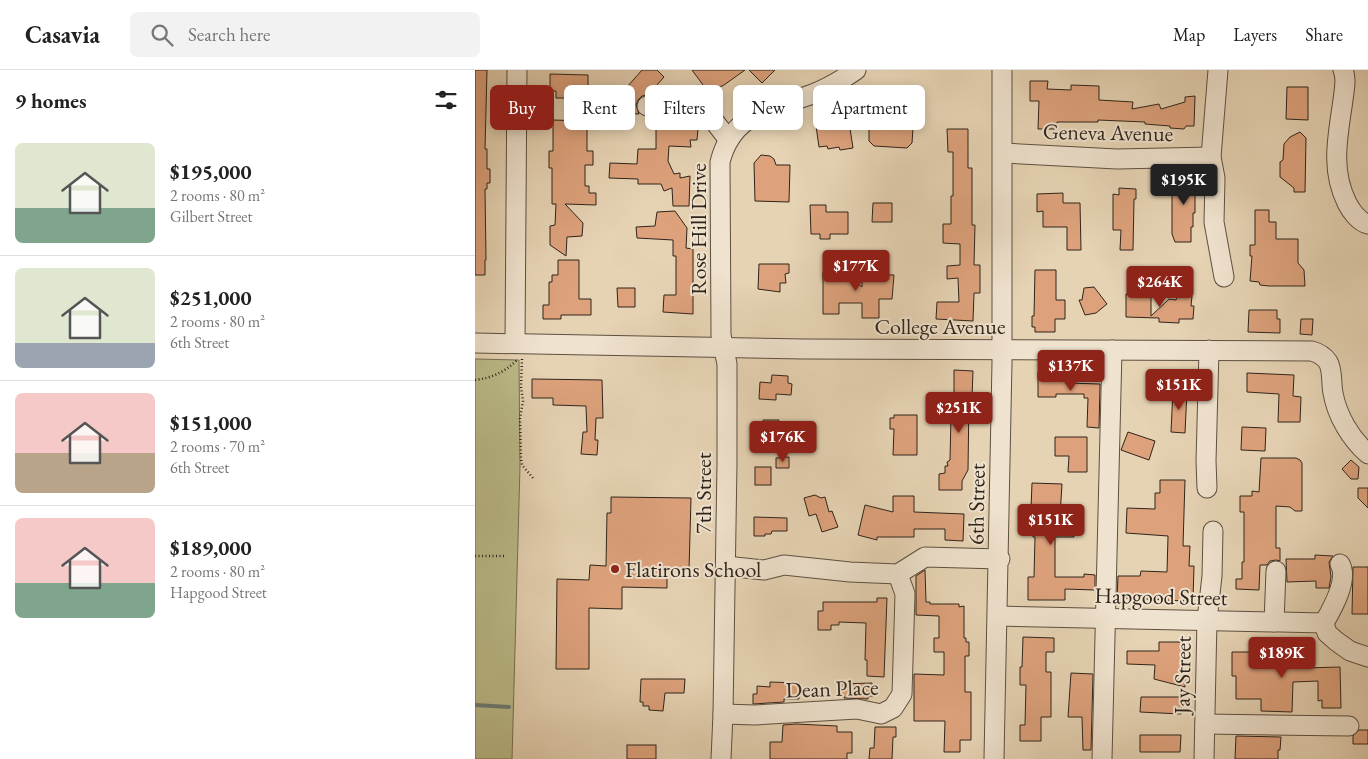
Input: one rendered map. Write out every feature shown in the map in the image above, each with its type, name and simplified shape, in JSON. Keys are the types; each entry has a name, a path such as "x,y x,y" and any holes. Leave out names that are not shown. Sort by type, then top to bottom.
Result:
{"street":[{"path":"515,343 517,70"},
{"name":"Rose Hill Drive","path":"725,348 721,335 720,162 724,147 741,123 754,115 817,92 838,82 856,70"},
{"name":"6th Street","path":"994,759 1002,350 1002,70"},
{"path":"1218,70 1211,157 1215,178 1214,222 1224,277"},
{"path":"1343,70 1345,74 1344,90 1336,144 1336,167 1341,192 1351,210 1364,223 1368,224"},
{"path":"721,130 728,139"},
{"name":"Geneva Avenue","path":"1003,153 1117,158 1211,157"},
{"name":"College Avenue","path":"475,342 725,348 1313,351 1321,354 1329,363 1333,394 1339,414 1349,433 1368,454"},
{"name":"7th Street","path":"721,759 726,566 727,364 725,348"},
{"path":"1102,759 1112,350"},
{"path":"1207,488 1209,350"},
{"name":"Jay Street","path":"1204,759 1207,620 1212,576 1213,531"},
{"path":"726,566 763,570 784,565 850,572 898,574 925,558 999,559"},
{"path":"1340,564 1343,580 1333,608 1324,622 1327,633 1351,650 1368,657"},
{"path":"1274,622 1277,571"},
{"name":"Dean Place","path":"723,714 755,715 857,709 881,714 893,708 902,694 905,594 898,574"},
{"name":"Hapgood Street","path":"997,616 1324,622"},
{"path":"1205,724 1349,726"}],"path":[{"path":"475,380 485,379 503,372 522,355 521,458 522,464 533,478"},
{"path":"475,556 505,556"}],"green space":[{"path":"475,359 519,360 520,466 512,759 475,759"}],"building":[{"path":"475,70 487,70 485,149 487,149 487,169 490,169 490,183 487,183 487,189 485,189 485,275 475,275"},
{"path":"642,70 657,70 664,77 657,85 645,85 645,96 638,100 636,105 639,114 635,114 635,85 629,85"},
{"path":"692,70 745,70 723,86 703,85"},
{"path":"749,70 775,70 762,83"},
{"path":"550,74 588,75 588,85 564,85 564,98 556,98 554,85 550,85"},
{"path":"1030,81 1048,81 1047,89 1071,90 1071,85 1099,86 1099,100 1133,102 1132,109 1159,104 1161,109 1185,102 1185,97 1195,96 1194,126 1186,126 1184,129 1145,124 1145,122 1098,120 1098,122 1057,122 1057,129 1038,129 1039,101 1030,101"},
{"path":"1287,87 1308,87 1308,120 1286,119"},
{"path":"554,120 564,120 564,130 587,130 587,151 593,151 593,165 585,165 585,186 589,186 589,193 596,193 596,205 565,204 583,223 582,236 567,237 566,256 550,245 550,226 555,225 556,204 552,204 552,168 549,168 549,151 553,151"},
{"path":"947,129 968,129 968,168 972,168 972,225 975,225 974,265 980,265 980,293 974,293 973,321 936,319 937,302 959,302 958,278 947,279 947,266 960,265 960,244 943,243 943,224 951,224 951,196 953,196 953,152 948,152"},
{"path":"656,130 698,130 697,140 690,140 691,147 669,146 668,161 674,174 680,173 680,178 690,176 689,206 673,206 672,188 664,191 661,184 638,184 638,179 609,178 610,163 637,164 638,149 656,149"},
{"path":"817,130 850,130 853,148 840,150 839,147 828,149 827,146 819,147"},
{"path":"869,130 913,130 912,143 907,148 874,146 869,141"},
{"path":"1300,132 1306,138 1305,192 1294,192 1294,188 1280,177 1280,162 1283,160 1284,144 1290,137"},
{"path":"761,155 770,156 774,159 776,165 790,165 789,202 755,201 754,163"},
{"path":"1170,177 1202,177 1202,192 1195,192 1195,213 1193,213 1193,227 1191,227 1191,242 1175,242 1172,234 1172,189 1170,189"},
{"path":"1119,188 1136,189 1136,199 1134,199 1133,250 1120,250 1121,230 1113,230 1113,194 1119,195"},
{"path":"1063,193 1063,203 1080,203 1081,250 1067,250 1067,227 1043,227 1043,211 1037,212 1037,194"},
{"path":"873,203 892,203 892,222 872,222"},
{"path":"810,205 826,205 826,212 848,212 848,234 830,234 830,239 820,239 820,234 811,234"},
{"path":"1255,210 1269,210 1269,222 1276,222 1276,239 1298,239 1298,263 1304,270 1305,286 1269,286 1250,281 1252,256 1250,256 1250,245 1255,245"},
{"path":"675,211 687,228 686,248 693,249 693,314 663,312 664,295 676,295 676,256 673,256 673,240 637,238 636,227 655,226 657,212"},
{"path":"558,260 579,260 579,299 591,299 591,315 561,315 561,319 543,319 543,305 549,305 549,282 552,282 552,275 558,275"},
{"path":"759,264 789,264 789,273 785,274 786,283 780,283 780,292 758,289"},
{"path":"1035,270 1056,270 1056,300 1065,300 1065,319 1055,319 1055,332 1035,332 1035,327 1032,327"},
{"path":"843,271 862,287 862,274 894,275 892,299 879,299 879,318 862,318 862,303 839,303 839,314 823,314 823,272"},
{"path":"1094,287 1107,304 1096,313 1085,315 1079,300 1082,300 1084,288"},
{"path":"617,288 635,288 635,307 618,307"},
{"path":"1126,294 1151,295 1151,316 1169,299 1176,300 1177,296 1192,296 1191,306 1194,306 1193,319 1179,319 1179,323 1159,322 1159,318 1126,317"},
{"path":"1249,310 1277,310 1277,319 1280,319 1280,333 1248,332"},
{"path":"1301,319 1313,319 1312,335 1300,334"},
{"path":"954,370 973,371 972,398 969,398 968,470 962,481 962,490 939,490 939,474 945,473 945,466 948,466 947,462 950,460 951,417 954,417"},
{"path":"1038,372 1068,372 1068,383 1100,384 1099,428 1087,427 1088,398 1084,398 1084,394 1056,394 1056,397 1038,397"},
{"path":"1247,373 1294,375 1293,396 1301,397 1300,422 1278,422 1279,394 1247,392"},
{"path":"772,375 788,376 788,383 792,384 791,395 776,394 776,400 759,399 760,382 771,383"},
{"path":"532,379 602,380 603,418 596,418 595,440 598,440 597,455 581,454 583,432 587,432 586,406 553,405 553,398 532,398"},
{"path":"1173,390 1187,390 1185,433 1171,432"},
{"path":"894,415 917,415 917,455 893,455 894,429 890,429 890,418 894,418"},
{"path":"763,420 779,420 778,442 752,442 752,431 763,432"},
{"path":"1242,427 1266,428 1265,451 1241,450"},
{"path":"1128,432 1155,441 1149,460 1121,450"},
{"path":"1055,437 1087,437 1087,472 1068,472 1069,456 1055,456"},
{"path":"789,457 789,468 776,468 776,458"},
{"path":"1261,458 1296,458 1300,460 1302,463 1302,511 1295,511 1290,507 1276,506 1276,548 1280,548 1280,561 1270,561 1267,565 1260,565 1259,590 1236,589 1236,579 1242,579 1242,562 1244,562 1244,512 1240,512 1240,496 1252,496 1252,491 1259,492"},
{"path":"1351,460 1359,467 1358,479 1351,479 1342,469"},
{"path":"755,467 771,467 771,485 755,485"},
{"path":"1160,480 1185,480 1183,546 1190,546 1189,566 1194,566 1193,599 1184,599 1184,601 1117,599 1118,576 1140,576 1141,571 1167,572 1168,536 1126,533 1127,508 1155,509 1155,493 1160,493"},
{"path":"1032,483 1062,484 1060,516 1074,516 1074,537 1055,537 1055,577 1084,577 1084,574 1095,575 1095,590 1065,589 1065,600 1028,600 1028,577 1034,577 1035,537 1033,537 1031,509"},
{"path":"1358,488 1368,488 1368,508 1358,498"},
{"path":"815,495 821,498 825,497 829,512 832,511 838,527 822,532 816,514 809,516 804,498"},
{"path":"893,496 914,496 914,512 964,514 963,541 945,540 945,529 914,529 914,537 877,537 877,540 858,535 865,505 893,512"},
{"path":"611,497 691,498 689,570 667,570 667,588 622,587 622,609 589,608 589,669 556,669 557,579 589,580 590,565 606,566 607,513 611,513"},
{"path":"754,517 787,518 787,531 772,531 771,534 765,534 765,536 754,536"},
{"path":"1315,555 1333,556 1329,562 1331,577 1329,588 1316,588 1316,581 1287,582 1286,559 1315,559"},
{"path":"1353,567 1368,567 1368,614 1352,614"},
{"path":"925,570 926,602 930,602 930,604 959,604 959,607 964,606 964,638 966,638 966,642 969,642 969,656 965,656 965,692 971,692 971,740 960,740 960,752 944,752 945,721 914,721 914,674 944,675 944,652 934,652 934,638 939,638 939,616 916,615 916,576"},
{"path":"877,598 887,598 884,677 867,676 867,660 865,660 866,623 839,622 839,625 831,625 831,630 818,630 818,611 823,611 823,602 877,602"},
{"path":"1023,637 1054,638 1054,652 1046,652 1046,672 1051,672 1051,717 1041,717 1041,741 1020,741 1020,725 1025,725 1026,685 1020,685"},
{"path":"1159,642 1182,642 1181,671 1185,671 1185,687 1154,679 1155,665 1127,664 1127,651 1159,651"},
{"path":"1303,643 1304,668 1340,667 1341,708 1322,708 1322,700 1318,701 1318,681 1293,682 1292,712 1261,711 1261,699 1236,699 1236,676 1232,676 1232,652 1287,652 1287,644"},
{"path":"1071,673 1093,674 1091,750 1083,750 1082,717 1068,717"},
{"path":"641,679 685,679 684,693 665,693 663,711 649,710 649,706 643,706 643,702 640,702"},
{"path":"770,682 800,683 799,699 784,699 784,702 753,704 753,694 757,694 757,686 770,687"},
{"path":"872,683 873,696 868,696 868,699 838,696 838,684"},
{"path":"1141,697 1183,697 1181,714 1140,712"},
{"path":"783,725 837,726 837,732 852,732 852,753 847,753 847,759 770,759 770,742 782,742"},
{"path":"875,727 896,727 896,737 893,737 892,759 869,759 870,748 874,748"},
{"path":"1359,730 1368,730 1368,744 1353,744 1353,736"},
{"path":"1140,735 1181,735 1180,752 1140,752"},
{"path":"1236,736 1281,737 1278,759 1235,759"},
{"path":"627,745 656,745 656,759 627,759"}],"waterway":[{"path":"475,705 509,707"}],"place":[{"name":"Flatirons School","path":"615,569"}]}
